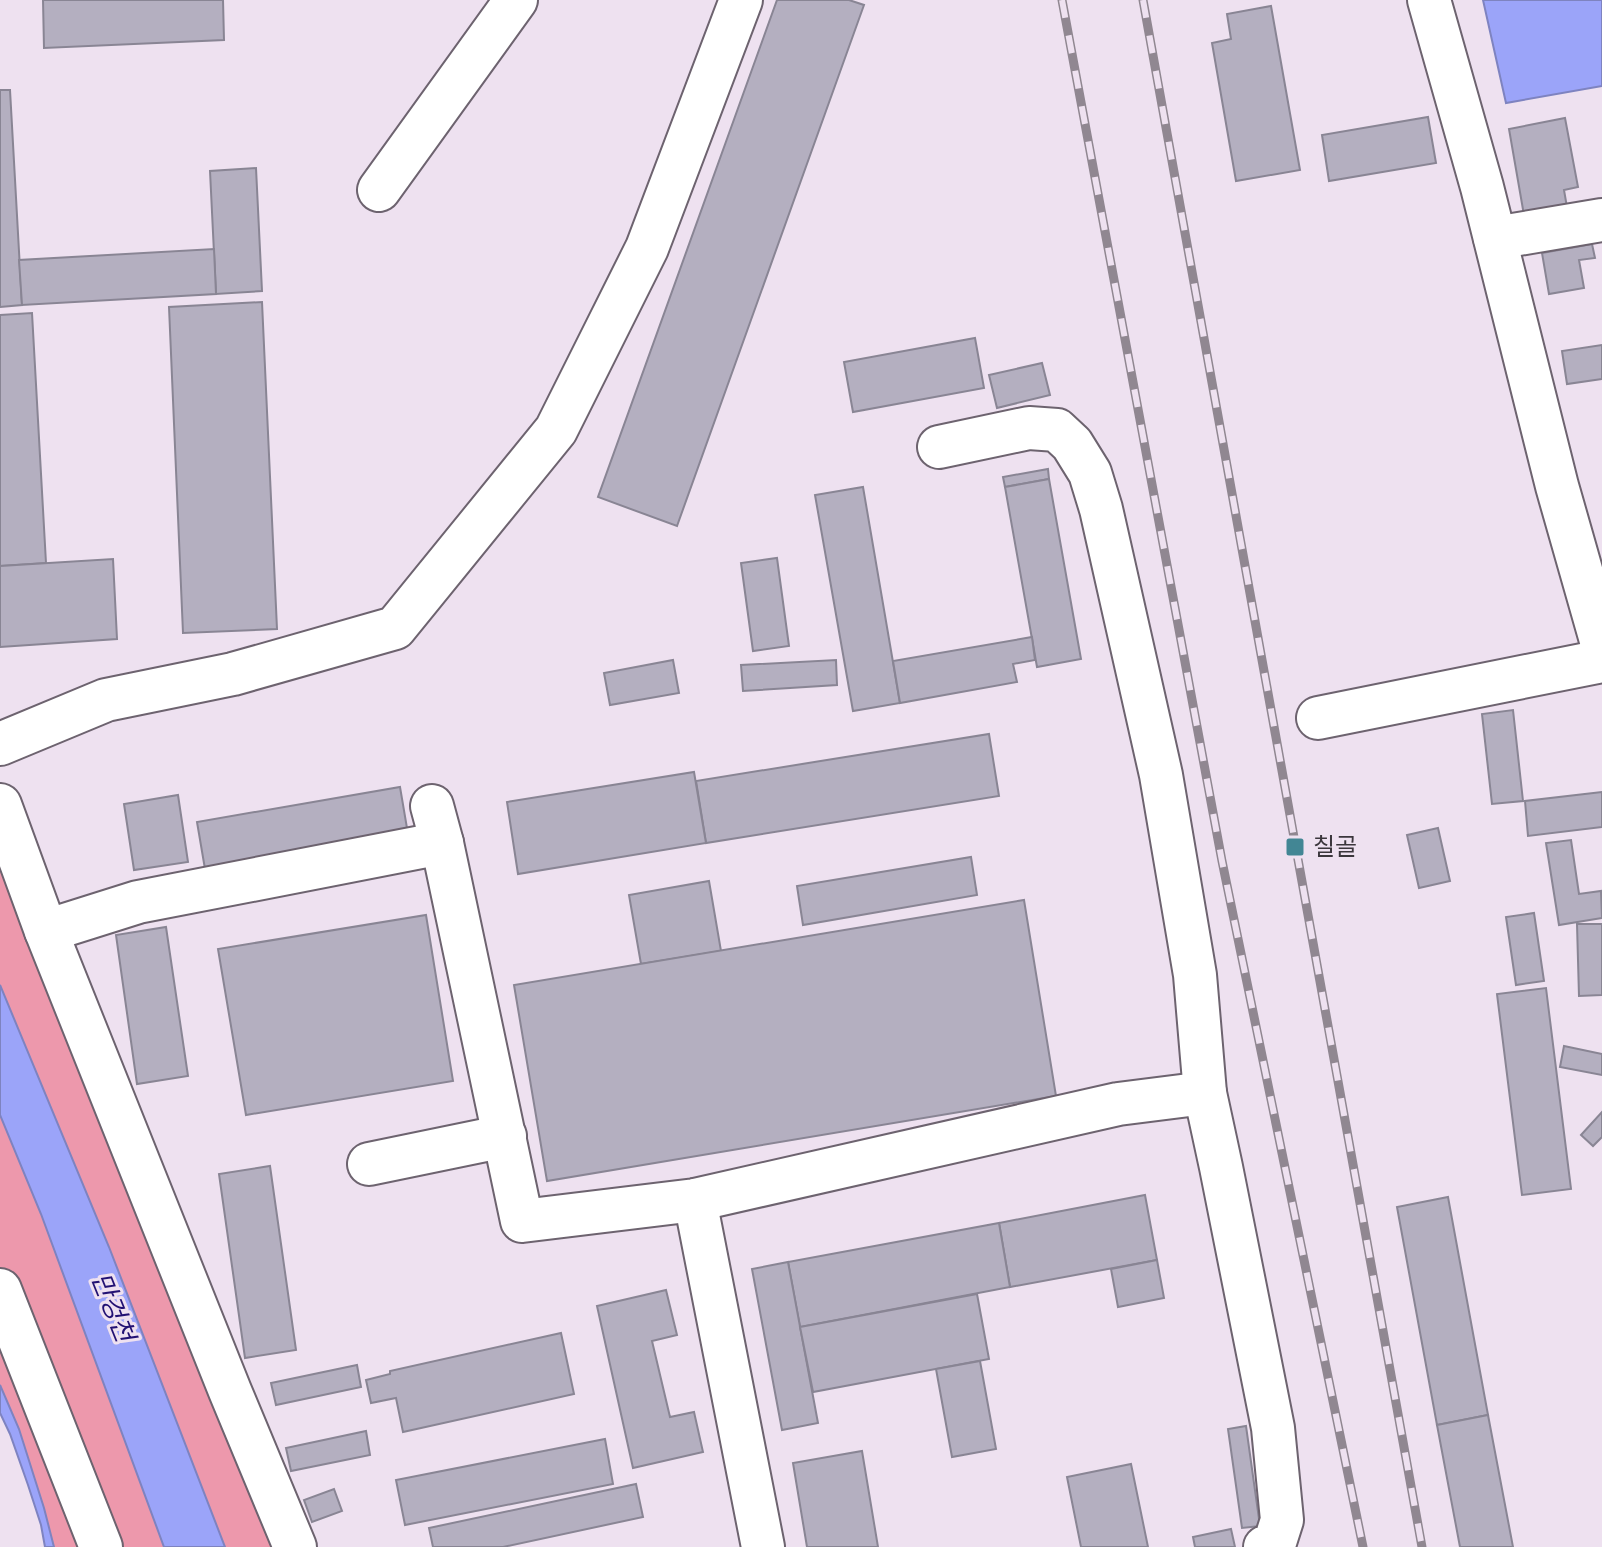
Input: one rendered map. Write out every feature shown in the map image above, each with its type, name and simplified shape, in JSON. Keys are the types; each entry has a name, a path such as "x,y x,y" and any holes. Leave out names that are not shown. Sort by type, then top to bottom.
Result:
{"street":[{"path":"379,190 516,0"},
{"path":"0,744 106,700 233,674 395,628 556,430 647,248 741,0"},
{"path":"1429,0 1495,238 1557,486 1602,644"},
{"path":"1495,238 1602,220"},
{"path":"939,447 1029,428 1057,430 1072,444 1090,473 1101,509 1161,775 1195,975 1205,1093 1273,1428 1282,1520 1275,1542 1265,1547"},
{"path":"1318,718 1602,661"},
{"path":"0,805 46,931 295,1547"},
{"path":"46,931 138,902 437,825 522,1221 695,1200 1118,1104 1205,1093"},
{"path":"369,1164 505,1136"},
{"path":"695,1200 763,1547"},
{"path":"0,1290 101,1547"}],"shaded area":[{"path":"0,870 25,935 117,1143 273,1547 225,1547 109,1247 0,985"},
{"path":"0,1115 41,1214 164,1547 104,1547 0,1275"},
{"path":"0,1302 96,1547 54,1547 19,1429 0,1385"}],"water":[{"path":"1483,0 1602,0 1602,86 1506,103"},
{"name":"만겅천","path":"0,985 109,1247 225,1547 164,1547 41,1214 0,1115"},
{"path":"0,1385 19,1429 54,1547 45,1547 28,1485 0,1413"}],"building":[{"path":"43,0 223,0 224,40 44,48"},
{"path":"777,0 849,0 864,5 677,526 598,497"},
{"path":"1271,6 1300,170 1236,181 1212,43 1231,39 1227,14"},
{"path":"0,90 10,90 22,305 0,307"},
{"path":"1428,117 1436,163 1329,181 1322,135"},
{"path":"1565,118 1578,187 1564,190 1568,213 1525,221 1509,129"},
{"path":"256,168 262,291 216,294 210,171"},
{"path":"1592,244 1595,258 1579,260 1584,288 1549,294 1542,253"},
{"path":"214,249 216,294 22,305 19,260"},
{"path":"262,302 277,629 183,633 169,307"},
{"path":"32,313 46,563 0,566 0,315"},
{"path":"975,338 984,388 853,412 844,362"},
{"path":"1602,345 1602,379 1567,384 1562,351"},
{"path":"1042,363 1050,395 997,408 989,375"},
{"path":"1048,469 1049,479 1005,487 1003,477"},
{"path":"1049,479 1081,659 1037,667 1005,487"},
{"path":"863,487 900,703 853,711 815,495"},
{"path":"777,558 789,646 753,651 741,563"},
{"path":"113,559 117,639 0,647 0,566"},
{"path":"1032,637 1035,660 1013,664 1017,682 900,703 893,661"},
{"path":"673,660 679,693 610,705 604,673"},
{"path":"836,660 837,685 743,691 741,665"},
{"path":"1513,710 1523,801 1492,804 1482,714"},
{"path":"989,734 999,796 706,843 696,781"},
{"path":"694,772 706,843 518,874 507,802"},
{"path":"400,787 408,834 205,869 197,822"},
{"path":"1602,792 1602,827 1528,836 1525,801"},
{"path":"178,795 188,862 134,870 124,804"},
{"path":"1438,828 1450,881 1419,888 1407,835"},
{"path":"1571,840 1579,894 1601,891 1602,918 1559,925 1546,843"},
{"path":"971,857 977,895 803,925 797,886"},
{"path":"709,881 721,951 641,964 629,895"},
{"path":"1024,900 1056,1096 547,1181 514,985"},
{"path":"1534,913 1544,981 1516,985 1506,917"},
{"path":"426,915 453,1081 246,1115 218,949"},
{"path":"1577,924 1602,924 1602,995 1579,996"},
{"path":"166,927 188,1076 137,1084 116,935"},
{"path":"1546,988 1571,1189 1522,1195 1497,994"},
{"path":"1564,1046 1602,1054 1602,1075 1560,1067"},
{"path":"1602,1112 1602,1137 1593,1146 1581,1135"},
{"path":"270,1166 296,1350 245,1358 219,1174"},
{"path":"1145,1195 1157,1260 1010,1287 999,1223"},
{"path":"1448,1197 1488,1415 1437,1425 1397,1207"},
{"path":"999,1223 1010,1287 800,1327 788,1262"},
{"path":"1157,1260 1164,1298 1118,1307 1111,1269"},
{"path":"788,1262 818,1423 782,1430 752,1269"},
{"path":"666,1290 677,1335 652,1341 670,1417 694,1412 703,1452 633,1468 597,1306"},
{"path":"977,1294 989,1359 813,1392 800,1327"},
{"path":"561,1333 574,1394 403,1432 396,1398 371,1403 366,1380 390,1374 390,1371"},
{"path":"980,1361 996,1449 952,1457 936,1369"},
{"path":"357,1365 361,1387 276,1405 271,1383"},
{"path":"1488,1415 1513,1547 1460,1547 1437,1425"},
{"path":"1246,1426 1260,1526 1242,1528 1228,1429"},
{"path":"366,1431 370,1455 291,1471 286,1448"},
{"path":"605,1439 613,1484 405,1525 396,1480"},
{"path":"862,1451 878,1547 807,1547 793,1463"},
{"path":"1131,1464 1148,1547 1081,1547 1067,1477"},
{"path":"636,1484 643,1517 503,1547 433,1547 429,1528"},
{"path":"334,1489 342,1511 312,1522 304,1500"},
{"path":"1231,1529 1235,1547 1195,1547 1193,1537"}],"railway":[{"path":"1062,0 1222,861 1363,1547"},
{"path":"1143,0 1422,1547"}],"place":[{"name":"칠골","path":"1295,847"}]}
